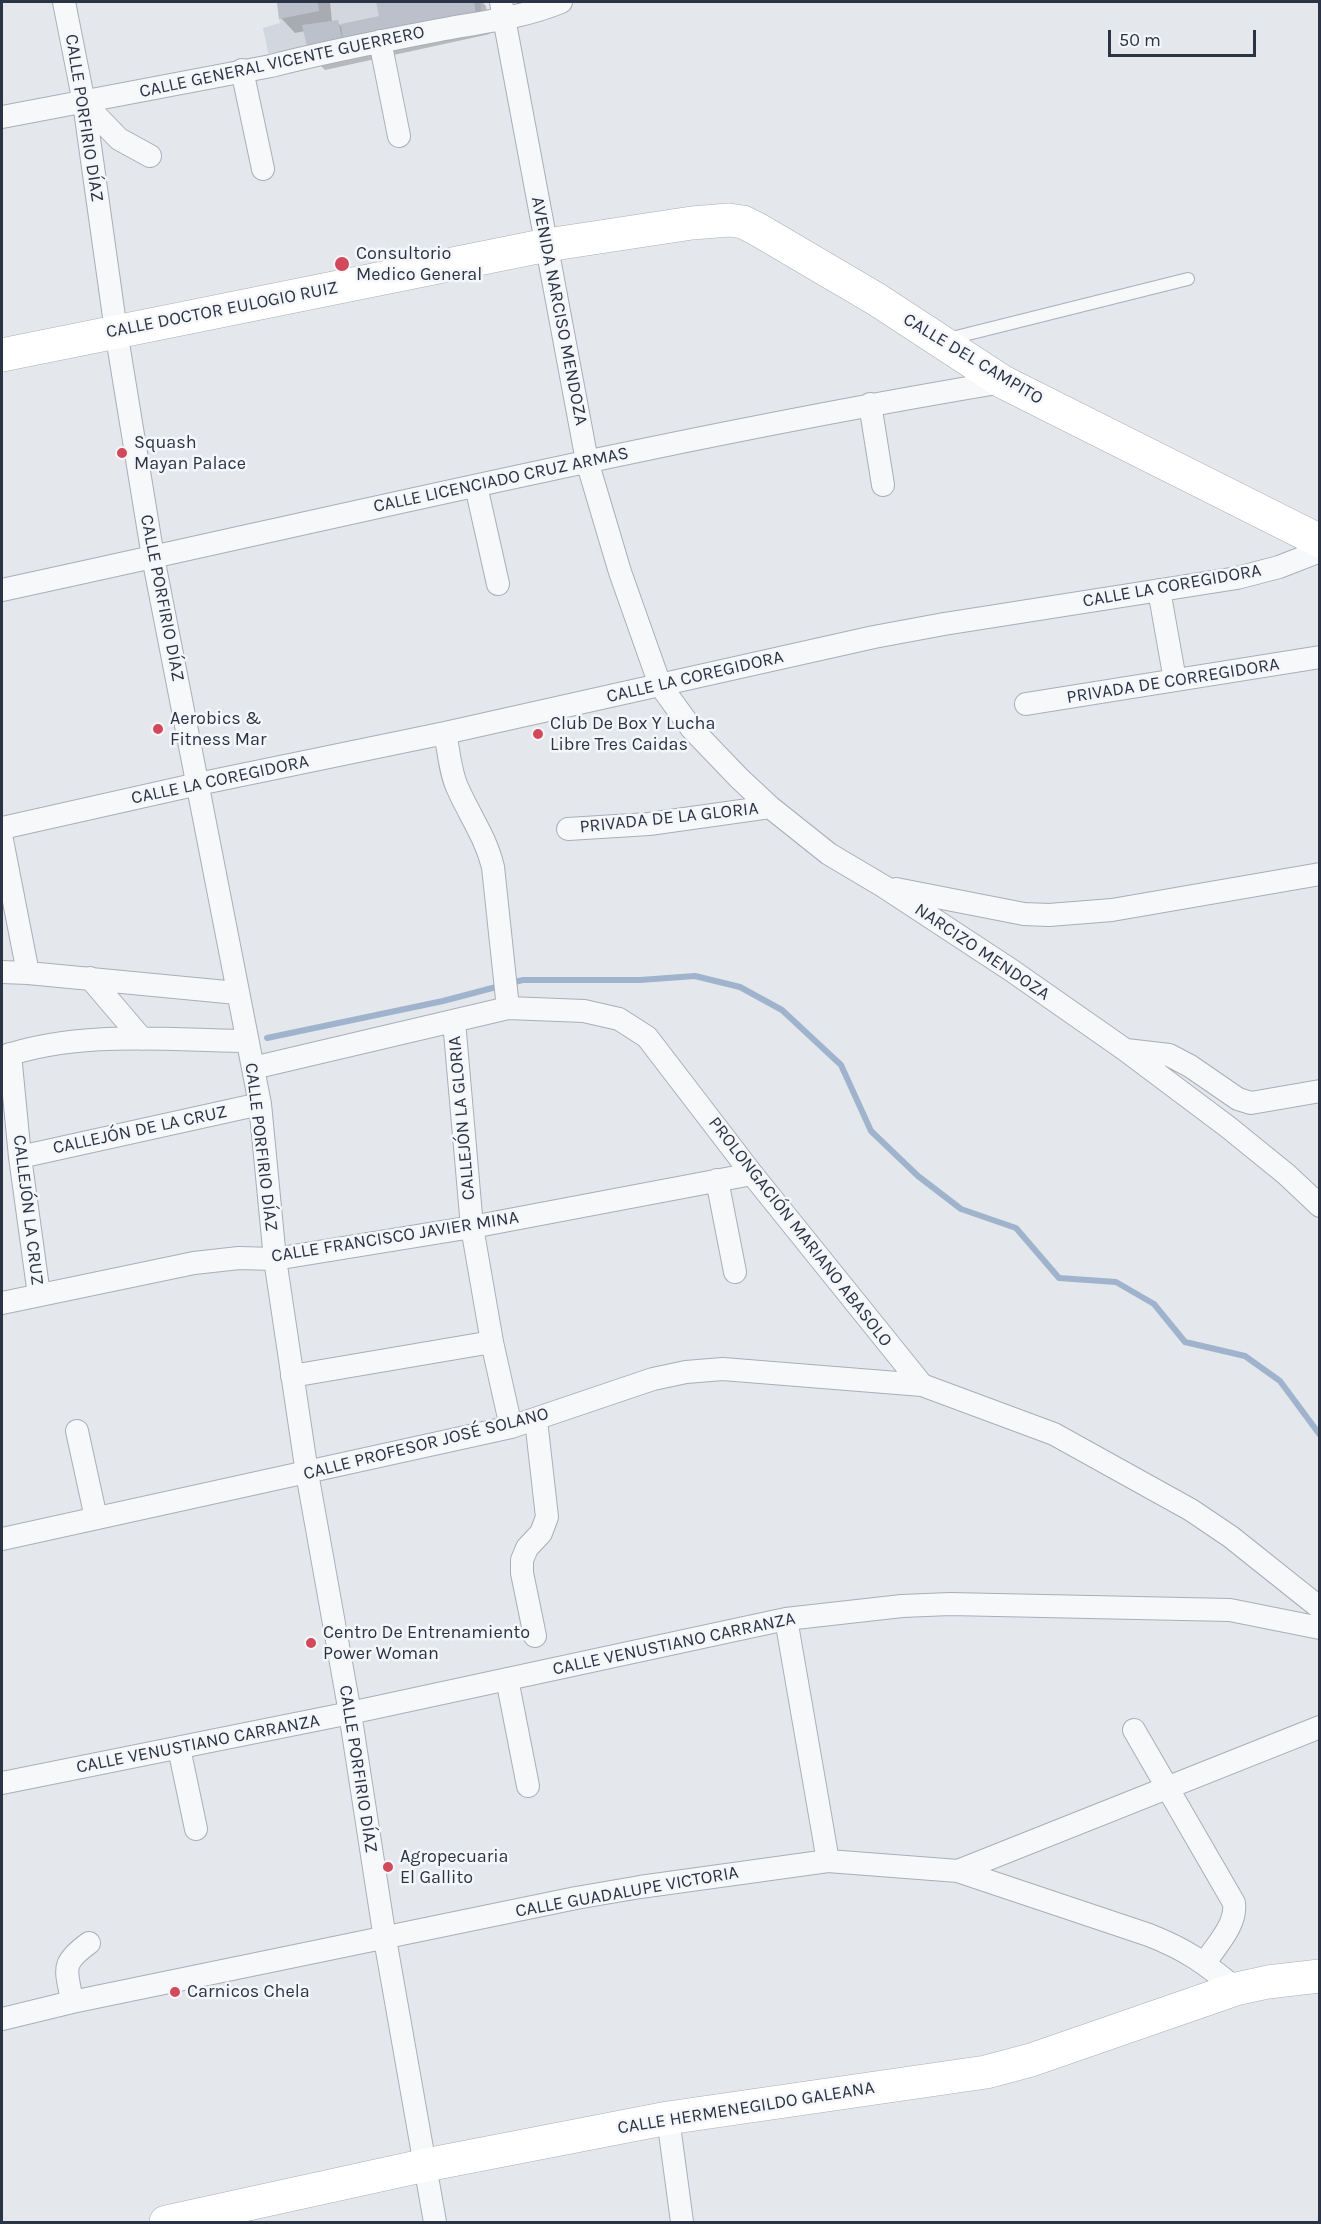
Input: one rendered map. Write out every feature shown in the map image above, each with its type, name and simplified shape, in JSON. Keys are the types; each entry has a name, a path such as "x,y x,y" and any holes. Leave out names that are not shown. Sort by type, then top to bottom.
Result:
{"street":[{"name":"CALLE PORFIRIO DÍAZ","path":"64,2 84,103 116,331 153,557 260,1104 275,1259 307,1473 350,1713 385,1939 435,2223"},
{"name":"CALLE GENERAL VICENTE GUERRERO","path":"2,117 271,66 502,10 561,2"},
{"name":"AVENIDA NARCISO MENDOZA","path":"502,10 587,460 620,572 660,685"},
{"path":"380,41 399,136"},
{"path":"242,70 263,169"},
{"path":"84,103 119,139 150,156"},
{"name":"CALLE DEL CAMPITO","path":"692,223 737,220 743,222 876,299 1003,382 1320,541"},
{"name":"CALLE DOCTOR EULOGIO RUIZ","path":"2,355 547,245 692,223"},
{"name":"CALLE LICENCIADO CRUZ ARMAS","path":"2,590 587,460 870,404 1003,382"},
{"path":"870,404 884,485"},
{"path":"476,486 498,584"},
{"name":"CALLE LA COREGIDORA","path":"2,828 198,784 446,734 874,636 1238,578 1279,567 1320,551"},
{"path":"1159,590 1175,680"},
{"name":"PRIVADA DE CORREGIDORA","path":"1026,704 1320,657"},
{"name":"NARCIZO MENDOZA","path":"660,685 692,729 739,778 770,807 828,854 883,886 1011,970 1124,1050 1228,1127 1286,1174 1320,1206"},
{"path":"446,734 457,787 489,849 493,867 507,1001"},
{"name":"PRIVADA DE LA GLORIA","path":"568,829 649,824 770,807"},
{"path":"2,840 28,973"},
{"path":"883,886 1013,912 1049,915 1112,910 1320,874"},
{"path":"2,972 90,978 237,993"},
{"path":"90,978 142,1039"},
{"name":"PROLONGACIÓN MARIANO ABASOLO","path":"252,1068 454,1021 507,1001 585,1011 619,1019 647,1037 752,1174 922,1385"},
{"name":"CALLEJÓN LA GLORIA","path":"454,1021 472,1227 492,1341 511,1427"},
{"path":"6,1055 64,1043 116,1038 246,1041"},
{"path":"1124,1050 1169,1055 1190,1066 1238,1099 1251,1102 1320,1091"},
{"name":"CALLEJÓN LA CRUZ","path":"6,1055 39,1295"},
{"name":"CALLEJÓN DE LA CRUZ","path":"20,1157 260,1104"},
{"name":"CALLE FRANCISCO JAVIER MINA","path":"2,1303 218,1259 275,1259 472,1227 752,1174"},
{"path":"717,1180 735,1272"},
{"path":"292,1376 492,1341"},
{"name":"CALLE PROFESOR JOSÉ SOLANO","path":"2,1539 511,1427 653,1379 686,1372 723,1369 922,1385"},
{"path":"922,1385 1054,1434 1182,1505 1231,1537 1320,1608"},
{"path":"535,1636 522,1573 522,1560 527,1548 540,1533 546,1517 537,1420"},
{"path":"77,1431 96,1518"},
{"name":"CALLE VENUSTIANO CARRANZA","path":"2,1783 350,1713 786,1619 902,1606 950,1604 1230,1610 1320,1628"},
{"path":"786,1619 828,1861"},
{"path":"507,1679 528,1786"},
{"path":"958,1871 1320,1727"},
{"path":"1134,1730 1234,1903 1235,1913 1231,1923 1204,1963"},
{"path":"179,1748 196,1828"},
{"name":"CALLE GUADALUPE VICTORIA","path":"2,2019 72,2002 639,1887 828,1861 958,1871 1180,1947 1236,1989"},
{"path":"72,2002 68,1962 72,1955 89,1943"},
{"name":"CALLE HERMENEGILDO GALEANA","path":"166,2223 426,2165 668,2118 986,2072 1031,2060 1236,1989 1268,1982 1320,1976"},
{"path":"668,2118 682,2223"}],"lane":[{"path":"941,340 1188,279"}],"shaded area":[{"path":"277,2 480,2 483,22 271,66 263,28 280,23"}],"building":[{"path":"277,2 318,2 319,11 279,19"},
{"path":"376,2 474,2 477,20 344,48 341,24 379,16"},
{"path":"338,20 344,48 309,56 302,25"}],"waterway":[{"path":"510,983 523,980 640,980 695,976 740,987 782,1010 841,1065 871,1131 918,1176 961,1209 1016,1228 1059,1278 1116,1282 1154,1304 1185,1342 1245,1356 1280,1381 1320,1435"},
{"path":"267,1038 443,1001 500,986"}],"place":[{"name":"Consultorio Medico General","path":"342,264"},
{"name":"Squash Mayan Palace","path":"122,453"},
{"name":"Aerobics & Fitness Mar","path":"158,729"},
{"name":"Club De Box Y Lucha Libre Tres Caidas","path":"538,734"},
{"name":"Centro De Entrenamiento Power Woman","path":"311,1643"},
{"name":"Agropecuaria El Gallito","path":"388,1867"},
{"name":"Carnicos Chela","path":"175,1992"}]}
